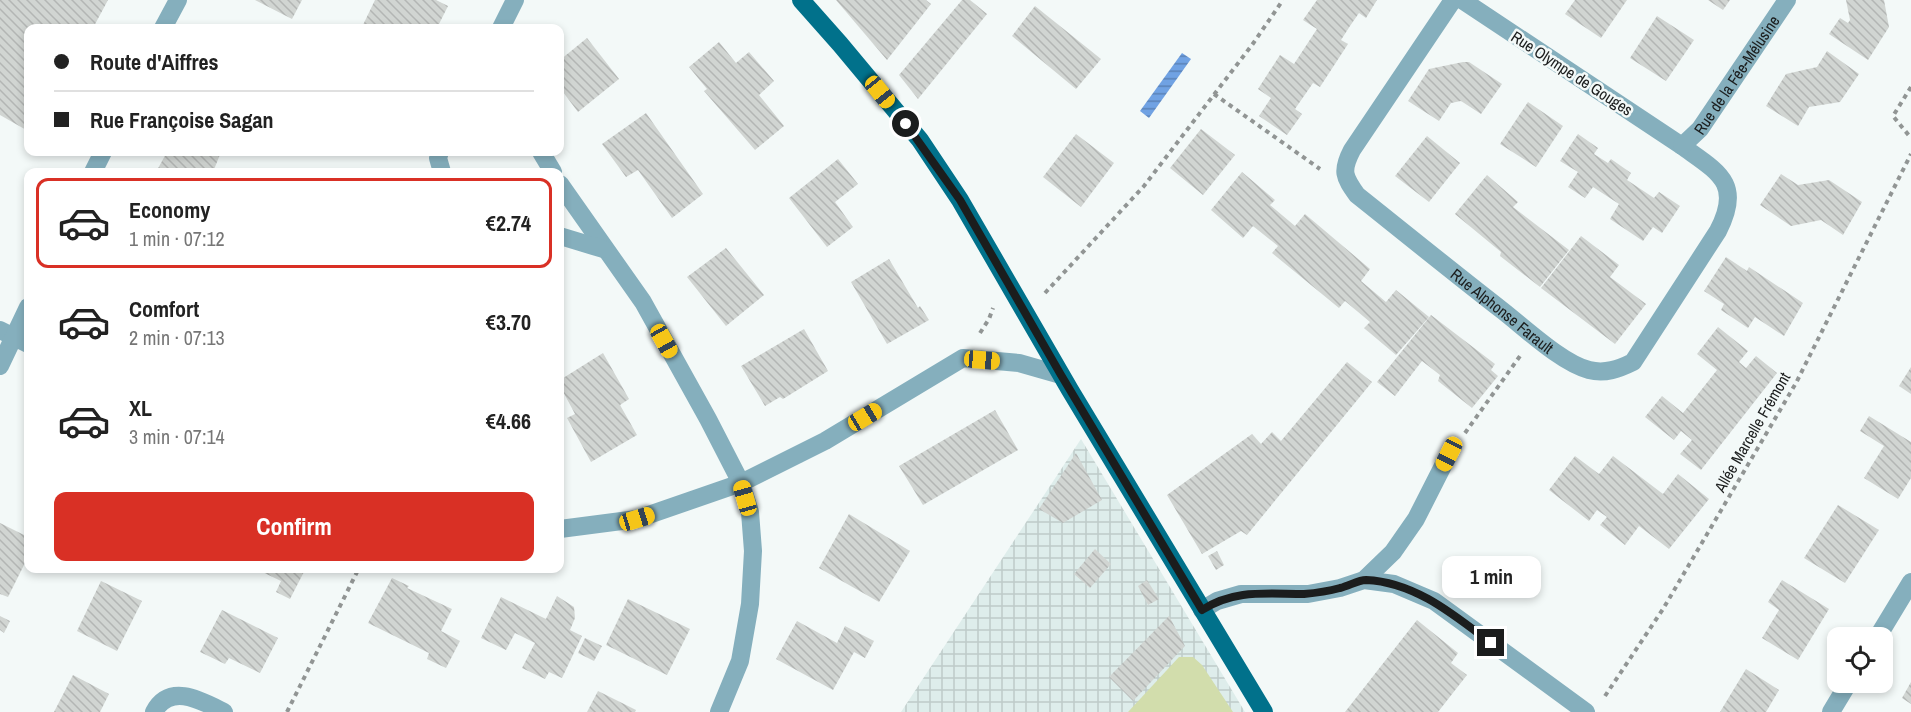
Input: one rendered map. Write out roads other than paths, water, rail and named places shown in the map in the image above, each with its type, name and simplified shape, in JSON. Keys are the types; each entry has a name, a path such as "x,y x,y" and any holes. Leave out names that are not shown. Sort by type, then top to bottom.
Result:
{"main road":[{"path":"801,0 920,140 960,200 1061,375 1264,712"}],"street":[{"path":"165,24 178,0"},
{"path":"503,24 515,0"},
{"name":"Rue Alphonse Farault","path":"1453,0 1352,150 1346,162 1344,174 1357,195 1574,365 1591,371 1606,372 1620,369 1633,362 1726,216 1729,198 1726,185 1717,170 1682,146"},
{"name":"Rue Olympe de Gouges","path":"1462,0 1682,146"},
{"name":"Rue de la Fée-Mélusine","path":"1682,146 1700,129 1787,0"},
{"path":"564,190 603,249 643,302 741,483 750,512 753,550 750,604 740,661 719,712"},
{"path":"564,237 603,249"},
{"path":"0,366 24,316"},
{"path":"564,528 637,519 741,483 825,441 963,358 1019,363 1061,375"},
{"path":"1202,610 1217,601 1242,594 1308,594 1340,588 1364,580 1394,552 1416,519 1449,454"},
{"path":"1364,580 1394,585 1434,601 1594,707"},
{"path":"1884,627 1911,582"},
{"path":"1831,712 1842,693"},
{"path":"154,712 160,702 174,695 195,698 225,712"}],"water":[{"path":"1182,53 1191,59 1149,118 1140,111"}]}
